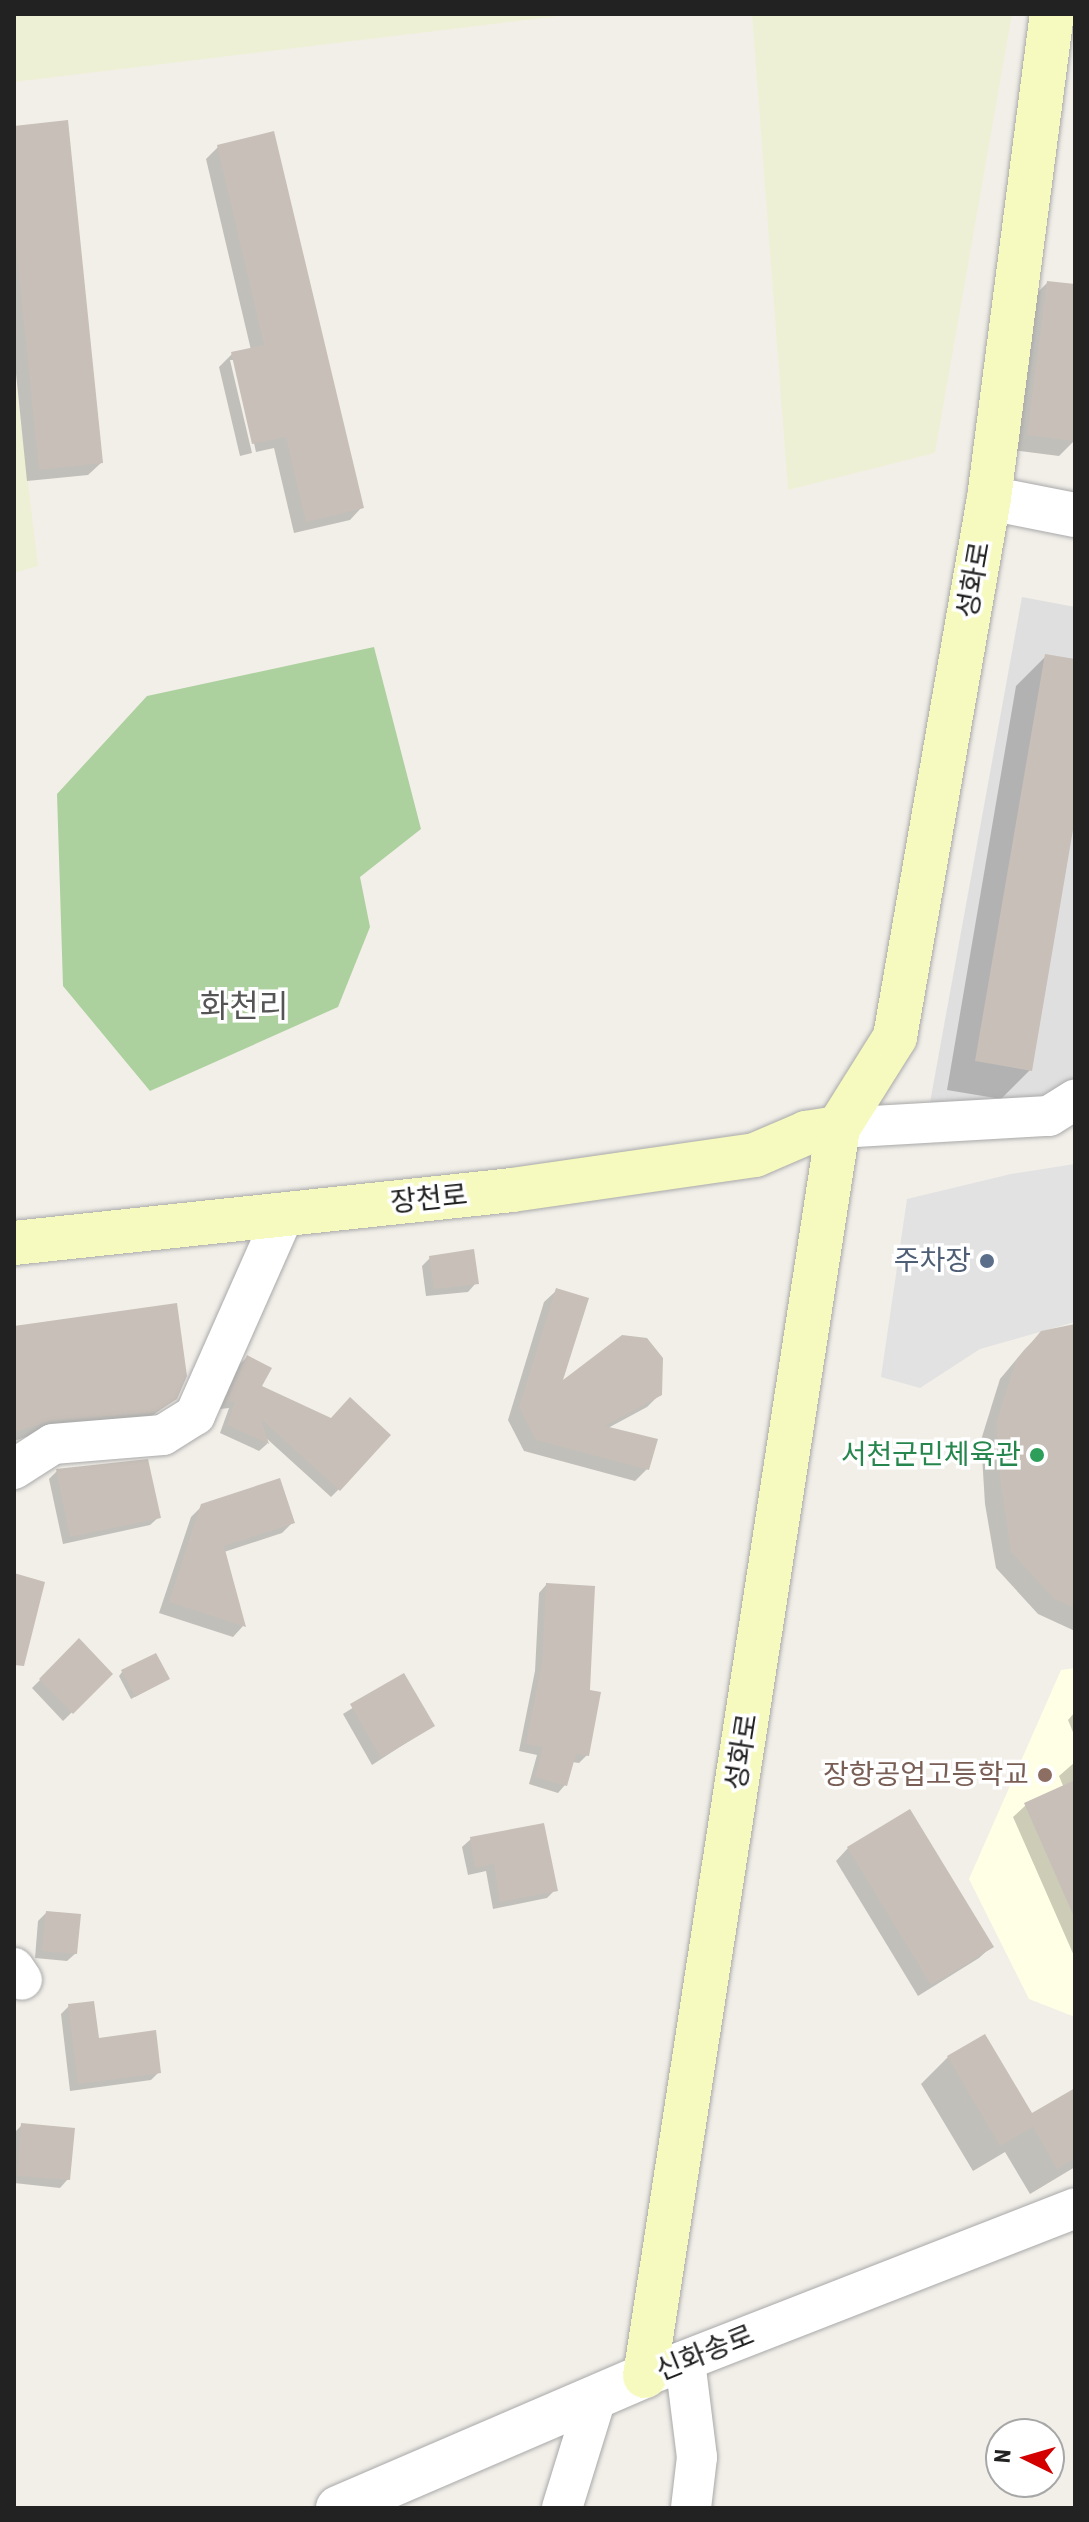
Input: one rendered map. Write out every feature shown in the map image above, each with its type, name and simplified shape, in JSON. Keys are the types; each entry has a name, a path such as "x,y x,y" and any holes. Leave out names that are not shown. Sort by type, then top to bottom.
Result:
{"main road":[{"name":"성화로","path":"665,2369 838,1128 895,1037 989,498 1052,14"},
{"name":"장천로","path":"14,1243 512,1190 755,1155 806,1133 838,1128"}],"street":[{"path":"989,498 1075,515"},
{"path":"838,1128 1049,1116 1075,1100"},
{"path":"14,1469 53,1444 163,1435 195,1415 284,1214"},
{"name":"신화송로","path":"338,2508 665,2369 1075,2208"},
{"path":"665,2369 697,2457 691,2508"},
{"path":"562,2508 596,2398"}],"shaded area":[{"path":"14,14 576,14 14,82"},
{"path":"752,14 1012,14 935,453 788,490"},
{"path":"14,366 38,566 14,573"},
{"path":"1022,597 1075,607 1075,1087 1035,1114 929,1108"},
{"name":"주차장","path":"1075,1164 1075,1322 980,1349 920,1388 881,1377 907,1199 1011,1174"},
{"name":"장항공업고등학교","path":"1075,1668 1075,2017 1029,1999 969,1879 1061,1670"}],"green space":[{"path":"374,647 421,829 360,877 370,927 338,1007 150,1091 63,986 57,794 147,696"}],"building":[{"path":"68,120 103,463 39,470 14,227 14,126"},
{"path":"274,131 364,508 306,522 286,437 252,444 231,352 264,345 217,145"},
{"path":"1047,281 1075,284 1075,441 1027,435"},
{"path":"1045,654 1075,659 1075,818 1032,1071 975,1061"},
{"path":"474,1249 479,1284 434,1289 429,1256"},
{"path":"556,1288 589,1298 563,1380 622,1335 647,1338 663,1358 662,1395 605,1426 658,1439 649,1470 536,1440 519,1407"},
{"path":"177,1303 187,1376 177,1399 157,1412 51,1421 14,1432 14,1326"},
{"name":"서천군민체육관","path":"1075,1324 1075,1608 1054,1599 1011,1552 1001,1487 996,1423 1016,1361 1041,1331"},
{"path":"247,1355 272,1368 262,1386 331,1418 350,1397 391,1435 340,1491 261,1419 269,1444 227,1425 235,1401 226,1402"},
{"path":"148,1459 161,1518 70,1537 56,1469"},
{"path":"280,1478 295,1523 224,1546 246,1627 169,1602 201,1504"},
{"path":"14,1573 45,1582 24,1666 14,1665"},
{"path":"546,1583 595,1586 590,1690 601,1692 589,1756 576,1754 567,1786 535,1777 543,1747 526,1744 542,1662"},
{"path":"79,1638 113,1674 73,1714 39,1679"},
{"path":"156,1653 170,1679 135,1697 121,1670"},
{"path":"404,1673 435,1726 381,1758 350,1704"},
{"path":"1075,1780 1075,1919 1024,1803"},
{"path":"910,1809 994,1947 931,1985 847,1847"},
{"path":"544,1823 558,1891 500,1902 494,1864 475,1868 470,1837"},
{"path":"46,1911 81,1914 77,1954 42,1951"},
{"path":"94,2001 99,2038 156,2030 161,2073 78,2084 68,2004"},
{"path":"985,2034 1032,2113 1075,2088 1075,2158 1057,2169 1033,2127 1000,2146 947,2056"},
{"path":"21,2123 75,2128 70,2180 17,2176"}],"place":[{"name":"주차장","path":"987,1261"},
{"name":"서천군민체육관","path":"1037,1455"},
{"name":"장항공업고등학교","path":"1045,1775"}],"district":[{"name":"화천리","path":"244,1006"}]}
